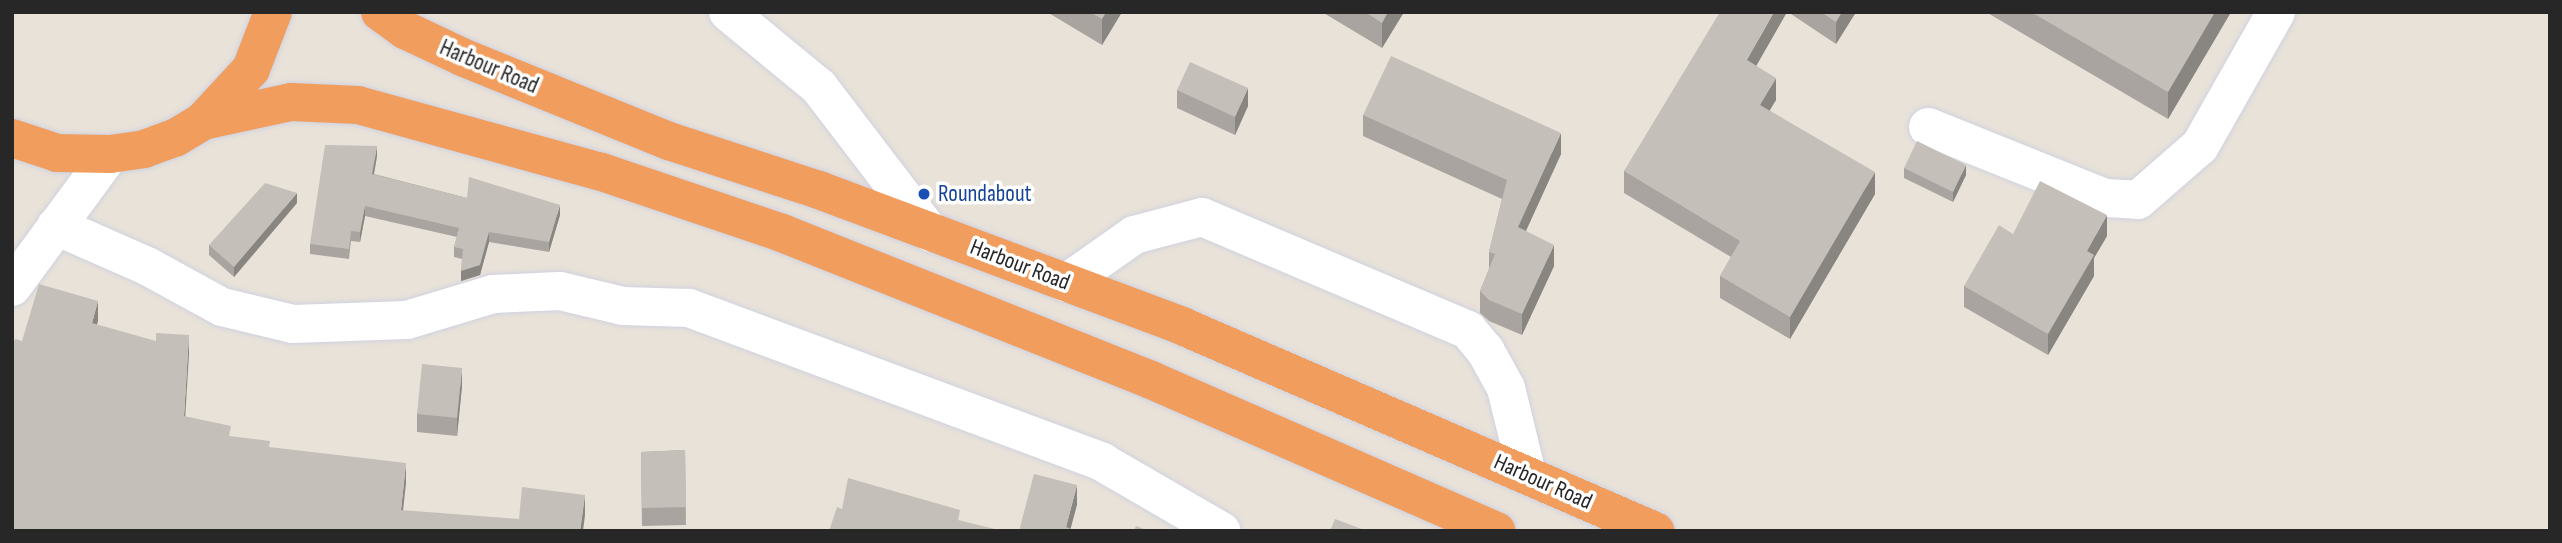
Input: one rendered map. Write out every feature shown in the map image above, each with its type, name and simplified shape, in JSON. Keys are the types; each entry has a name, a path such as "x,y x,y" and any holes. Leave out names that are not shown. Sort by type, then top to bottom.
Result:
{"highway":[{"path":"12,138 57,153 110,154 144,149 175,138 203,121 251,69 273,12"},
{"name":"Harbour Road","path":"380,12 405,30 463,57 669,141 819,190 1182,326 1655,531"},
{"path":"203,121 291,102 358,105 602,172 782,233 1126,370 1496,531"}],"street":[{"path":"728,12 819,87 930,232"},
{"path":"1928,127 2105,198 2138,200 2200,146 2276,12"},
{"path":"12,287 110,154"},
{"path":"1066,283 1134,235 1202,217 1468,330 1485,350 1506,388 1527,474"},
{"path":"57,226 147,266 222,307 293,324 407,320 493,294 560,291 623,306 689,308 1102,462 1222,531"}],"building":[{"path":"1090,12 1106,12 1102,19"},
{"path":"1365,12 1388,12 1382,23"},
{"path":"1720,12 1774,12 1747,60 1776,78 1760,105 1875,172 1790,317 1720,276 1740,241 1624,171"},
{"path":"1821,12 1842,12 1836,22"},
{"path":"2031,12 2215,12 2168,92"},
{"path":"1391,56 1561,133 1518,227 1554,245 1522,314 1489,300 1480,291 1495,254 1489,252 1507,180 1363,115"},
{"path":"1190,62 1248,88 1235,117 1177,90"},
{"path":"1917,141 1966,165 1953,192 1904,168"},
{"path":"325,145 377,146 372,174 467,198 469,177 560,205 549,242 489,232 480,265 461,271 463,249 454,247 459,228 365,206 360,232 351,231 349,249 310,244"},
{"path":"2040,181 2107,215 2087,251 2094,255 2048,334 1964,286 1999,225 2013,234"},
{"path":"265,183 297,193 234,267 209,245"},
{"path":"39,284 98,301 92,323 156,341 156,333 189,335 184,416 231,426 229,436 270,441 269,447 406,463 401,510 519,519 522,487 585,495 580,531 12,531 12,348 15,339 22,341"},
{"path":"422,364 462,368 457,418 417,414"},
{"path":"685,450 686,507 642,508 641,452"},
{"path":"1034,474 1077,485 1066,527 1074,531 1019,531"},
{"path":"848,478 960,510 958,520 1003,531 829,531 837,507 842,509"},
{"path":"1335,519 1367,531 1330,531"},
{"path":"1136,526 1149,531 1134,531"}],"place":[{"name":"Roundabout","path":"924,194"}]}
